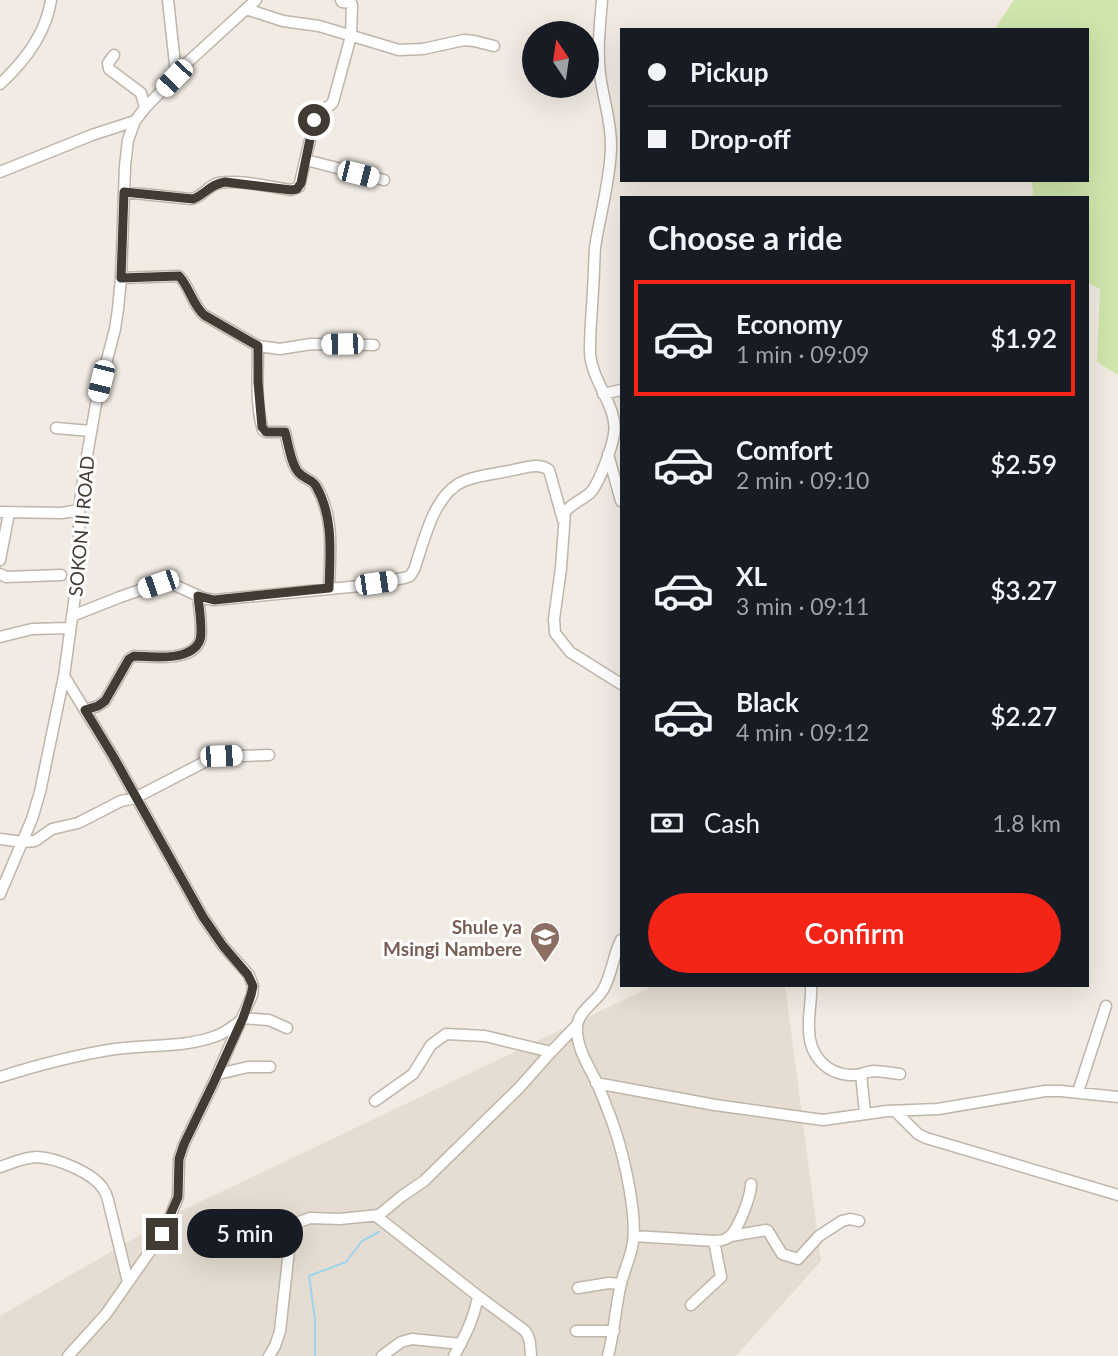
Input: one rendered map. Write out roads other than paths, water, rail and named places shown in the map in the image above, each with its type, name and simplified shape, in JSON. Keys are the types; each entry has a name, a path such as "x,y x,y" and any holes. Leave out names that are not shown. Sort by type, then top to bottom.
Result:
{"street":[{"path":"0,85 36,43 49,15 51,0"},
{"path":"168,0 176,73"},
{"name":"SOKON II ROAD","path":"0,894 23,842 40,792 64,676 79,566 79,510 97,398 115,329 121,278 128,140 135,121 176,73 256,0"},
{"path":"124,192 193,199 215,184 225,182 294,190 300,185 316,114 333,102 351,36 352,5 341,0"},
{"path":"602,0 599,64 611,152 595,248 590,348 591,366 613,416 615,429 601,474 593,489 567,508 563,521 561,568 554,619 555,633 570,652 620,683"},
{"path":"246,9 283,21 320,26 399,50 423,50 464,40 494,46"},
{"path":"114,55 108,62 109,69 141,93 145,108"},
{"path":"0,172 135,121"},
{"path":"306,160 384,180"},
{"path":"121,278 179,276 197,308 204,315 258,346 280,349 312,344 374,345"},
{"path":"258,346 258,382 263,430 285,432 296,469 314,483 327,513 329,588"},
{"path":"603,394 620,390"},
{"path":"56,428 91,431"},
{"path":"608,453 620,497"},
{"path":"72,616 164,582 214,600 391,581 410,576 429,524 446,494 458,484 471,479 532,466 550,470 563,521"},
{"path":"0,560 4,513 62,513 79,510"},
{"path":"0,574 6,577 61,575"},
{"path":"85,710 105,701 129,659 134,656 178,656 195,647 200,640 198,596"},
{"path":"0,637 32,629 70,628"},
{"path":"64,676 113,756 203,917 251,981 251,995 242,1020 184,1144 179,1159 178,1197 162,1234 106,1314 68,1356"},
{"path":"0,839 35,841 45,833 78,822 121,801 135,798 214,757 269,754"},
{"path":"608,1356 620,1284 632,1250 633,1216 623,1157 578,1040 577,1026 579,1017 594,1003 603,989 620,943"},
{"path":"811,987 809,1032 813,1052 818,1060 836,1073 849,1075 874,1071 900,1074"},
{"path":"1078,1093 1106,1006"},
{"path":"0,1077 75,1056 207,1039 223,1033 242,1020 269,1020 287,1027"},
{"path":"269,1356 280,1331 290,1241 296,1226 302,1220 310,1218 376,1216 421,1184 519,1088 577,1026"},
{"path":"375,1101 413,1074 431,1045 446,1034 485,1036 551,1052"},
{"path":"218,1074 248,1067 270,1067"},
{"path":"861,1074 865,1113"},
{"path":"596,1083 715,1105 823,1119 865,1113 938,1109 1045,1091 1118,1097"},
{"path":"895,1111 918,1134 926,1138 1118,1195"},
{"path":"0,1167 36,1157 58,1160 97,1182 104,1189 108,1200 128,1282"},
{"path":"731,1236 747,1204 751,1184"},
{"path":"376,1216 524,1330 529,1335 531,1356"},
{"path":"634,1236 714,1241 766,1230 782,1254 798,1259 820,1236 842,1221 859,1220"},
{"path":"691,1305 721,1277 714,1241"},
{"path":"578,1288 620,1284"},
{"path":"454,1356 473,1319 478,1296"},
{"path":"576,1331 614,1331"},
{"path":"382,1356 401,1342 412,1339 461,1344"}],"waterway":[{"path":"315,1356 315,1319 309,1276 346,1262 362,1241 379,1232"}],"place":[{"name":"Shule ya Msingi Nambere","path":"545,964"}]}
